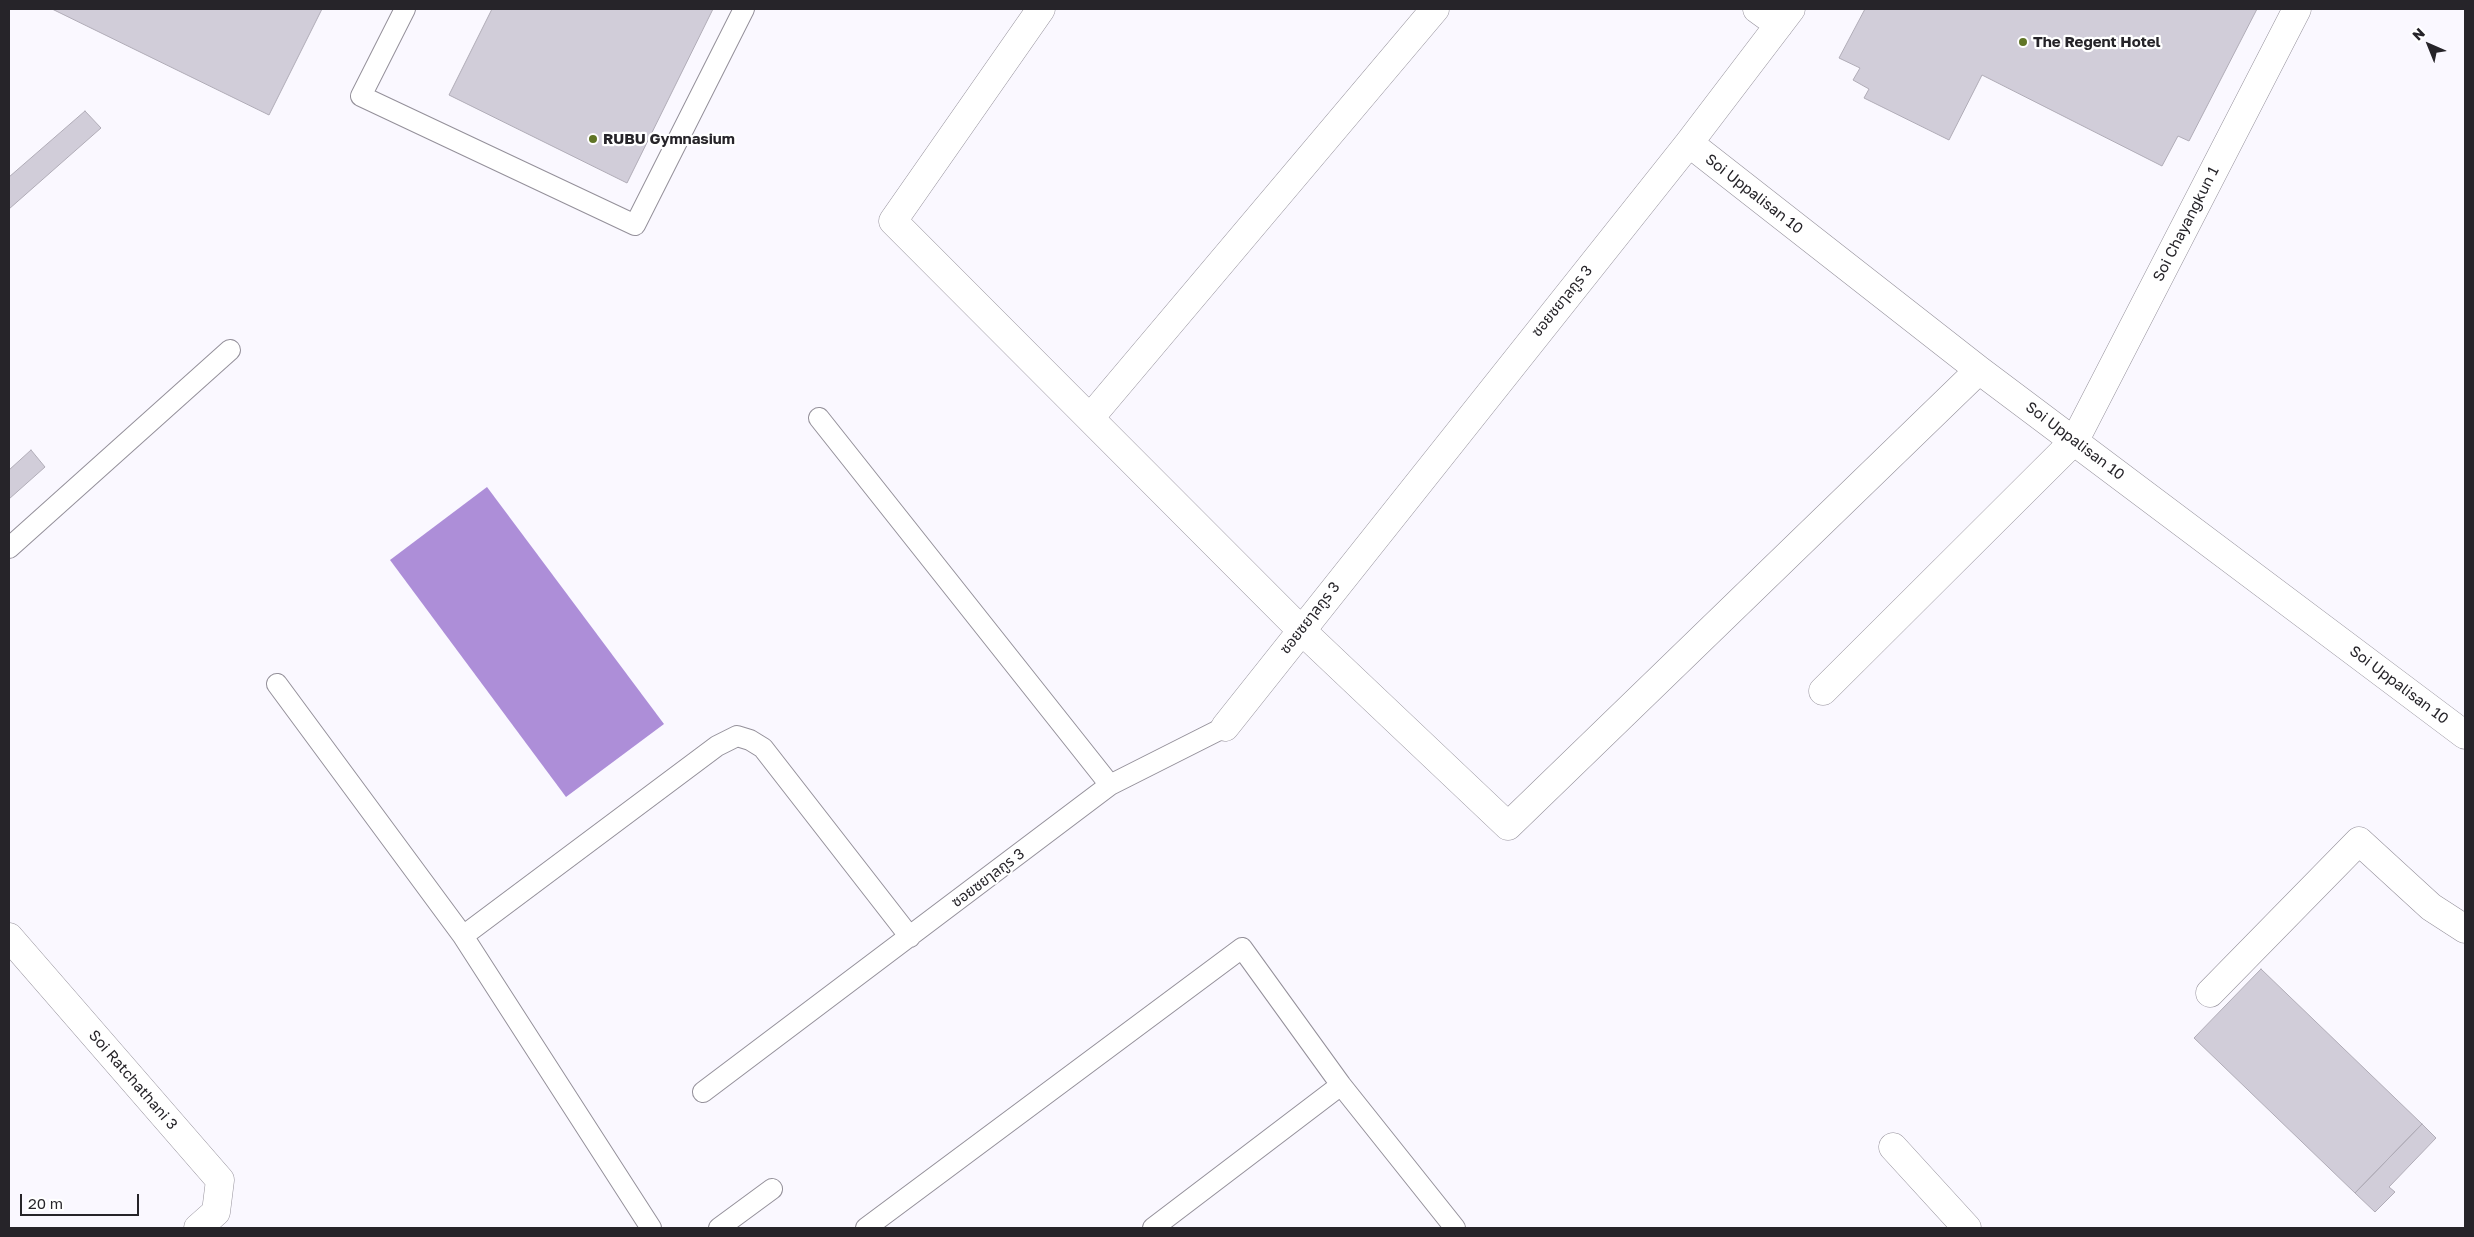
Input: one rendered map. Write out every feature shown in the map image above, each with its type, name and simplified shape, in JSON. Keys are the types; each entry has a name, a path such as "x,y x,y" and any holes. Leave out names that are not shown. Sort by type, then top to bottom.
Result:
{"street":[{"path":"1041,9 893,221 1300,630 1508,826 1978,370"},
{"path":"1090,418 1435,9"},
{"path":"1757,9 1785,17"},
{"name":"Soi Chayangkun 1","path":"1823,691 2075,440 2298,9"},
{"name":"ซอยซยๅลกูร 3","path":"1225,726 1688,143 1785,17"},
{"name":"Soi Uppalisan 10","path":"1688,143 1978,370 2075,440 2465,735"},
{"path":"2210,993 2359,841 2430,907 2465,929"},
{"name":"Soi Ratchathani 3","path":"9,937 220,1180 216,1212 198,1228"},
{"path":"1892,1147 1967,1228"}],"lane":[{"path":"405,9 361,96 636,225 744,9"},
{"path":"9,548 230,350"},
{"path":"819,418 1110,785"},
{"path":"278,684 463,936 651,1228"},
{"name":"ซอยซยๅลกูร 3","path":"703,1092 1110,785 1225,726"},
{"path":"463,936 709,752 737,736 750,740 763,748 910,937"},
{"path":"866,1228 1242,948 1341,1085 1455,1228"},
{"path":"1153,1228 1341,1085"},
{"path":"719,1228 772,1189"}],"shaded area":[{"path":"487,487 664,724 566,797 390,560"}],"building":[{"path":"52,9 322,9 269,115"},
{"name":"RUBU Gymnasium","path":"492,9 713,9 627,183 449,95"},
{"path":"1865,9 2257,9 2189,141 2178,136 2162,166 1982,75 1949,140 1864,98 1869,89 1853,80 1860,68 1839,58"},
{"path":"85,111 101,128 9,209 9,177"},
{"path":"31,450 45,467 9,499 9,470"},
{"path":"2261,969 2422,1124 2355,1193 2194,1038"},
{"path":"2422,1124 2436,1138 2389,1187 2395,1192 2375,1212 2355,1193"}],"place":[{"name":"The Regent Hotel","path":"2023,42"},
{"name":"RUBU Gymnasium","path":"593,139"}]}
